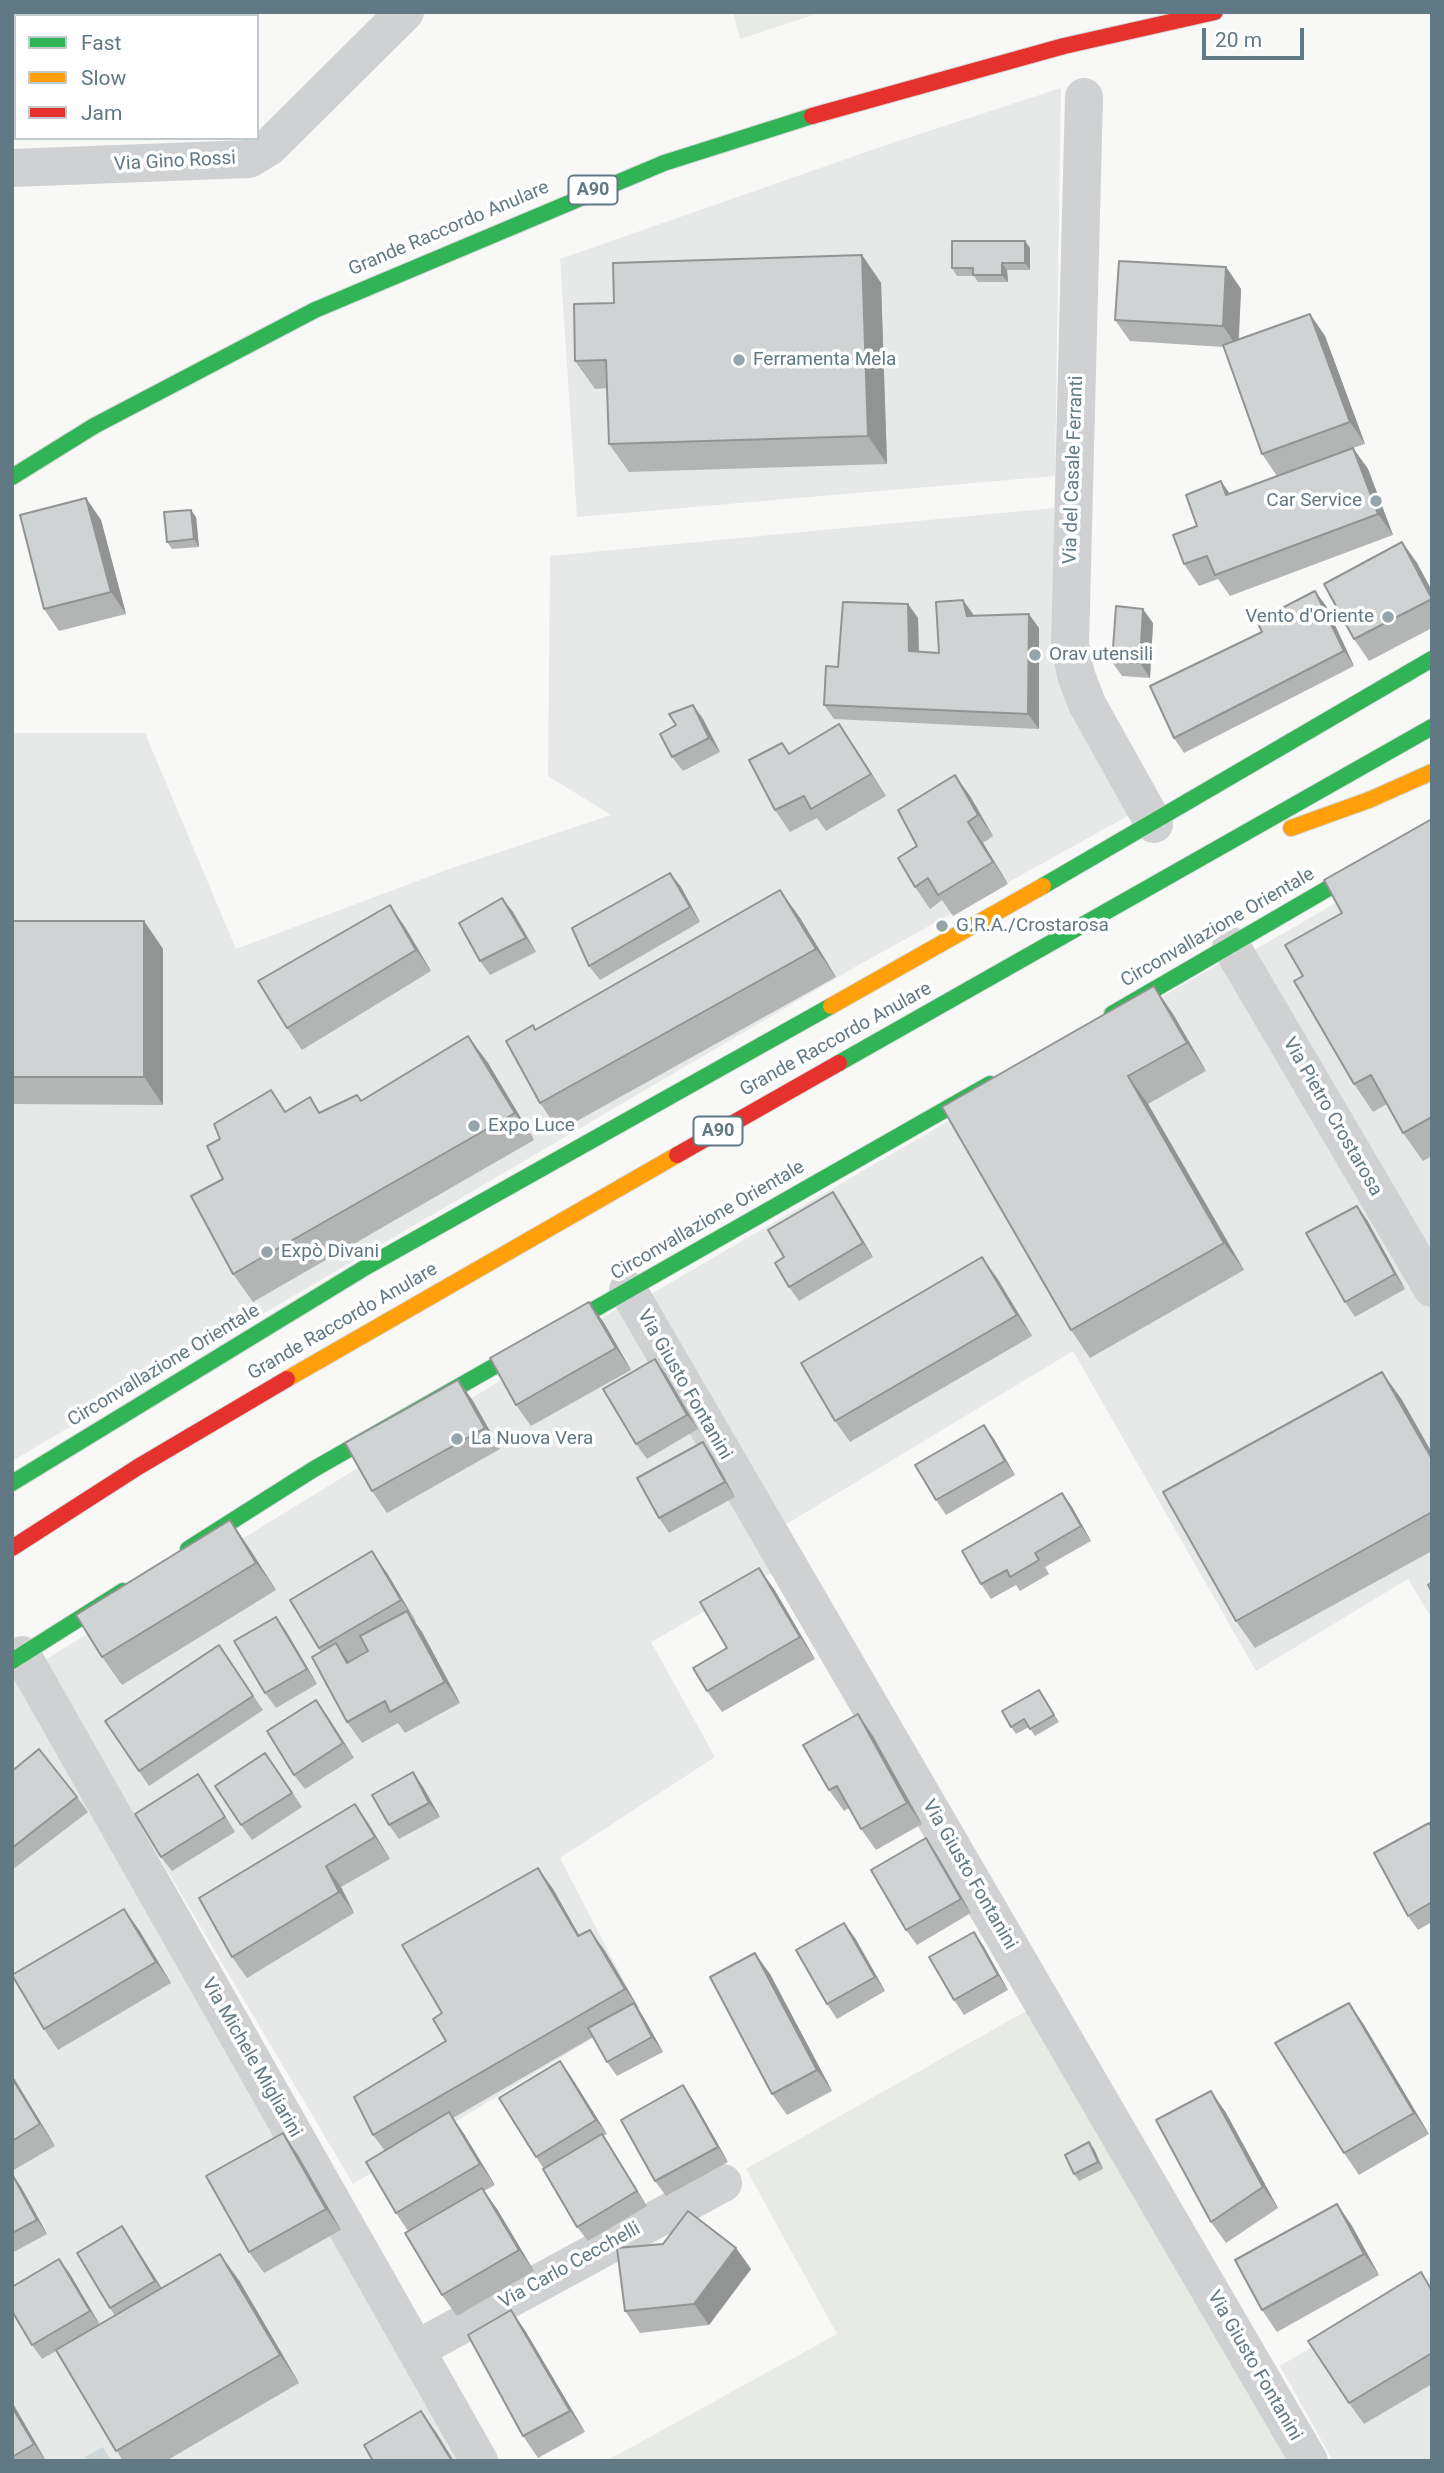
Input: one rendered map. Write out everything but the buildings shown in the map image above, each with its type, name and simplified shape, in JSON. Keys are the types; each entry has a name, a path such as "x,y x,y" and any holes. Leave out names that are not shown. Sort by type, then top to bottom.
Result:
{"main road":[{"name":"Grande Raccordo Anulare","path":"12,477 94,426 304,316 413,265 585,194 702,150 852,103 1063,46 1215,12"},
{"name":"Circonvallazione Orientale","path":"12,1483 366,1267 1154,824 1432,659"},
{"name":"Grande Raccordo Anulare","path":"12,1548 138,1467 430,1295 1432,727"},
{"path":"1193,863 1369,800 1432,772"},
{"name":"Circonvallazione Orientale","path":"1101,1020 1432,828"},
{"name":"Circonvallazione Orientale","path":"174,1558 314,1469 1006,1075"},
{"path":"17,1658 139,1580"}],"street":[{"name":"Via Gino Rossi","path":"12,168 248,159 270,146 405,12"},
{"name":"Via del Casale Ferranti","path":"1084,97 1070,645 1076,675 1087,704 1154,824"},
{"name":"Via Pietro Crostarosa","path":"1231,946 1432,1288"},
{"name":"Via Giusto Fontanini","path":"628,1290 1309,2461"},
{"name":"Via Michele Migliarini","path":"17,1658 417,2349 479,2461"},
{"name":"Via Carlo Cecchelli","path":"417,2349 723,2183"}],"shaded area":[{"path":"733,12 822,12 740,39"},
{"path":"1061,88 1055,476 577,517 560,259 886,145"},
{"path":"1054,508 1054,641 1135,812 857,966 12,1461 12,733 145,733 236,949 449,869 611,815 548,776 550,556"},
{"path":"1432,847 1432,1260 1251,952"},
{"path":"1227,959 1432,1311 1432,1619 1408,1579 1256,1671 1073,1351 785,1525 649,1295"},
{"path":"620,1307 778,1569 651,1642 715,1757 560,1858 639,2010 353,2184 43,1661"},
{"path":"12,1673 461,2461 12,2461"},
{"path":"1026,2011 1288,2461 606,2461 837,2334 746,2169"},
{"path":"1432,2276 1432,2461 1333,2461 1280,2366"},
{"path":"103,2447 111,2461 87,2461 85,2457"}],"traffic: fast":[{"path":"12,477 94,426 315,310 664,163 812,116"},
{"path":"1043,886 1432,659"},
{"path":"839,1063 1432,727"},
{"path":"1112,1014 1432,828"},
{"path":"12,1483 366,1267 831,1006"},
{"path":"188,1549 314,1469 990,1084"},
{"path":"12,1661 123,1591"}],"traffic: slow":[{"path":"1291,828 1369,800 1432,772"},
{"path":"831,1006 1043,886"},
{"path":"287,1379 677,1155"}],"traffic: jam":[{"path":"812,116 1064,46 1215,12"},
{"path":"677,1155 839,1063"},
{"path":"12,1548 138,1467 287,1379"}],"place":[{"name":"Ferramenta Mela","path":"739,360"},
{"name":"Car Service","path":"1376,501"},
{"name":"Vento d'Oriente","path":"1388,617"},
{"name":"Orav utensili","path":"1035,655"},
{"name":"G.R.A./Crostarosa","path":"942,926"},
{"name":"Expo Luce","path":"474,1126"},
{"name":"Expò Divani","path":"267,1252"},
{"name":"La Nuova Vera","path":"457,1439"}]}
